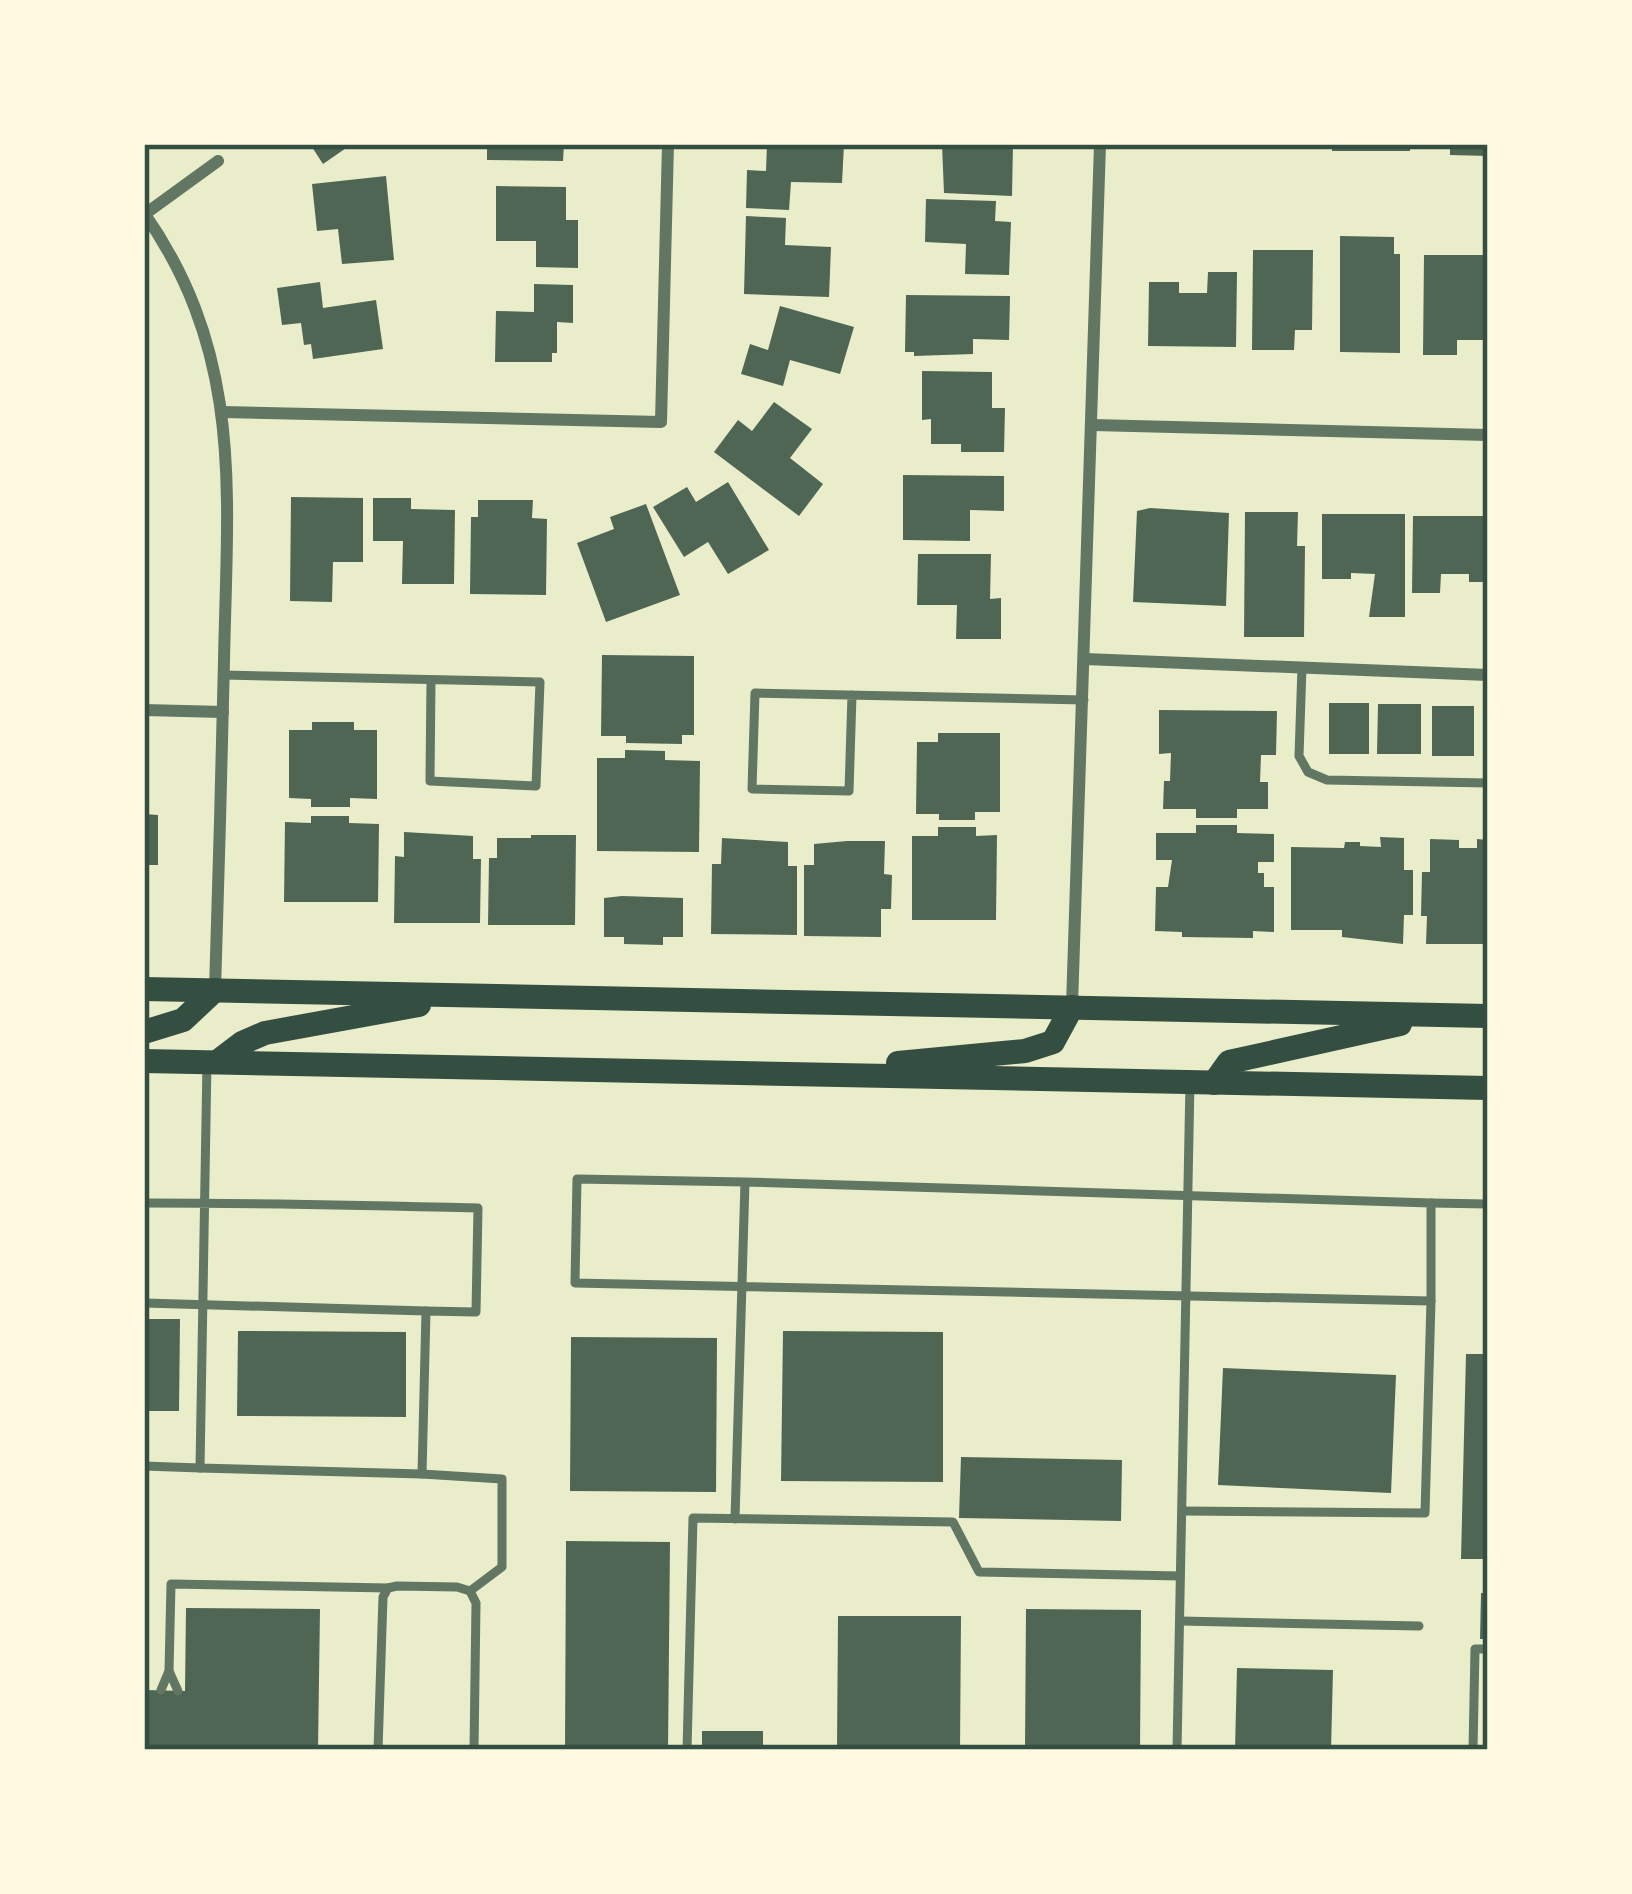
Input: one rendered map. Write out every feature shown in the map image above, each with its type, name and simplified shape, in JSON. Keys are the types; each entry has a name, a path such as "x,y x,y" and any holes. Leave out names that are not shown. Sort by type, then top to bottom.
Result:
{"main road":[{"path":"144,988 1488,1016"},
{"path":"144,1032 183,1020 215,990"},
{"path":"212,1062 265,1033 474,995"},
{"path":"782,1074 1025,1051 1053,1042 1072,1007"},
{"path":"1202,1082 1228,1062 1443,1015"},
{"path":"144,1061 1488,1088"}],"street":[{"path":"224,412 662,422 668,144"},
{"path":"1072,1007 1100,144"},
{"path":"215,990 228,456 212,356 188,288 145,213 218,160"},
{"path":"1093,425 1488,435"},
{"path":"1085,658 1488,675"},
{"path":"144,710 223,712"}],"lane":[{"path":"1302,668 1299,756 1308,772 1327,780 1488,783"},
{"path":"224,675 540,682 536,786 430,781 431,680"},
{"path":"853,695 849,791 752,788 755,693 853,695 1084,700"},
{"path":"200,1468 204,1203 212,1062"},
{"path":"1177,1750 1188,1195 1202,1082"},
{"path":"1431,1301 574,1283 578,1179 1488,1204"},
{"path":"735,1519 745,1182"},
{"path":"144,1203 478,1208 476,1312 144,1304"},
{"path":"1182,1510 1425,1513 1431,1203"},
{"path":"422,1474 426,1311"},
{"path":"144,1466 502,1479 502,1567 470,1591"},
{"path":"687,1750 693,1518 953,1522 979,1572 1180,1576"},
{"path":"161,1690 169,1671 171,1584 457,1587 470,1591 476,1603 474,1750"},
{"path":"378,1750 383,1597 388,1588"},
{"path":"1180,1621 1419,1626"},
{"path":"1473,1750 1475,1649 1488,1649"},
{"path":"169,1671 178,1690"}],"building":[{"path":"310,144 352,144 323,164"},
{"path":"487,144 564,144 563,161 487,160"},
{"path":"767,144 844,144 842,183 791,182 789,210 746,208 747,170 766,171"},
{"path":"942,144 1013,144 1012,196 944,193"},
{"path":"1332,144 1410,144 1410,151 1332,151"},
{"path":"1450,144 1488,144 1488,156 1450,155"},
{"path":"386,176 394,260 342,264 338,229 317,231 312,184"},
{"path":"496,186 566,187 566,220 578,220 578,268 536,267 536,241 496,241"},
{"path":"926,199 996,201 995,221 1011,222 1009,275 965,274 966,244 925,242"},
{"path":"746,216 786,218 785,245 831,247 829,297 744,294"},
{"path":"1340,236 1394,237 1394,254 1400,254 1400,353 1340,352"},
{"path":"1253,250 1313,250 1312,330 1295,330 1294,350 1252,350"},
{"path":"1424,255 1485,255 1485,340 1457,340 1457,355 1423,355"},
{"path":"1208,272 1237,272 1236,347 1148,346 1149,282 1179,282 1179,293 1207,293"},
{"path":"320,282 323,308 376,300 383,349 313,359 311,344 304,345 301,323 282,325 277,288"},
{"path":"534,284 573,285 573,323 557,322 557,353 552,353 552,362 495,362 496,311 534,312"},
{"path":"906,295 1010,296 1009,340 973,339 973,354 914,356 914,352 905,352"},
{"path":"780,306 854,327 840,374 790,360 783,386 741,374 750,344 768,350"},
{"path":"922,371 992,372 992,408 1005,408 1004,452 961,452 961,444 931,444 931,419 922,420"},
{"path":"774,402 812,429 790,458 823,484 799,516 714,452 738,420 752,431"},
{"path":"903,475 1004,476 1004,511 970,510 970,541 903,540"},
{"path":"728,482 769,550 728,574 708,542 684,557 653,507 687,487 696,502"},
{"path":"291,497 363,498 363,562 333,562 332,602 290,601"},
{"path":"373,498 411,498 411,509 455,510 454,584 402,584 403,541 373,541"},
{"path":"478,500 533,500 532,518 547,519 546,595 470,594 471,517 478,517"},
{"path":"646,504 680,595 606,622 577,543 614,529 610,517"},
{"path":"1137,511 1229,513 1226,606 1133,602"},
{"path":"1245,512 1298,512 1297,546 1305,546 1304,637 1244,637"},
{"path":"1322,514 1405,514 1405,617 1369,617 1375,574 1322,579"},
{"path":"1413,516 1488,516 1488,582 1469,582 1469,574 1441,574 1440,593 1412,593"},
{"path":"918,554 991,554 990,599 1001,598 1001,639 956,639 957,605 917,605"},
{"path":"602,655 694,656 694,735 682,735 682,744 626,743 626,736 601,736"},
{"path":"1329,703 1369,703 1369,754 1329,754"},
{"path":"1378,704 1421,704 1421,754 1377,754"},
{"path":"1432,706 1474,706 1474,756 1432,756"},
{"path":"1159,710 1277,711 1276,755 1261,755 1260,782 1268,782 1268,809 1237,809 1237,818 1196,818 1196,809 1163,809 1171,753 1159,754"},
{"path":"312,722 354,722 354,730 377,730 377,799 350,798 350,807 311,807 311,799 289,798 289,730 312,730"},
{"path":"938,733 1000,733 1000,812 975,812 975,820 939,820 939,814 916,814 917,742 938,742"},
{"path":"625,750 665,751 665,760 700,761 699,852 597,851 597,758 625,758"},
{"path":"144,814 158,815 158,865 144,865"},
{"path":"311,816 349,816 349,823 379,824 378,902 284,902 285,822 311,823"},
{"path":"1196,825 1237,825 1237,833 1274,834 1274,862 1258,862 1258,873 1264,873 1264,887 1274,887 1274,932 1253,931 1253,938 1182,937 1182,932 1155,931 1156,887 1168,887 1172,860 1156,860 1156,833 1196,833"},
{"path":"938,827 976,827 976,836 997,835 996,920 912,920 912,836 938,836"},
{"path":"404,832 473,836 473,859 481,859 480,923 394,923 395,856 404,857"},
{"path":"576,835 575,925 488,925 489,858 497,858 497,838"},
{"path":"1380,837 1404,838 1404,870 1413,870 1413,915 1404,915 1403,944 1342,937 1342,930 1291,930 1291,847 1344,848 1345,842 1360,842 1360,846 1381,847"},
{"path":"722,838 788,842 788,866 797,866 797,935 711,934 712,864 721,864"},
{"path":"1430,839 1459,840 1459,848 1477,848 1477,839 1488,840 1488,944 1426,944 1422,872 1430,872"},
{"path":"885,841 884,874 892,875 891,909 881,909 881,937 804,936 804,865 814,865 814,844"},
{"path":"604,898 683,898 683,937 663,937 663,945 624,944 624,937 604,937"},
{"path":"144,1319 180,1319 179,1411 144,1411"},
{"path":"238,1331 406,1332 406,1417 237,1416"},
{"path":"783,1331 943,1332 943,1482 781,1481"},
{"path":"571,1337 717,1338 716,1492 570,1491"},
{"path":"1466,1354 1488,1354 1488,1559 1461,1559"},
{"path":"1223,1368 1396,1375 1391,1493 1218,1485"},
{"path":"961,1457 1122,1460 1121,1521 959,1518"},
{"path":"566,1541 670,1542 668,1750 565,1750"},
{"path":"1481,1593 1488,1593 1488,1639 1480,1639"},
{"path":"186,1608 320,1609 318,1750 144,1750 144,1690 185,1691"},
{"path":"1026,1609 1141,1610 1140,1750 1025,1750"},
{"path":"838,1616 961,1616 960,1750 837,1750"},
{"path":"1237,1668 1333,1670 1331,1750 1235,1750"},
{"path":"702,1731 763,1731 763,1750 702,1750"}]}
